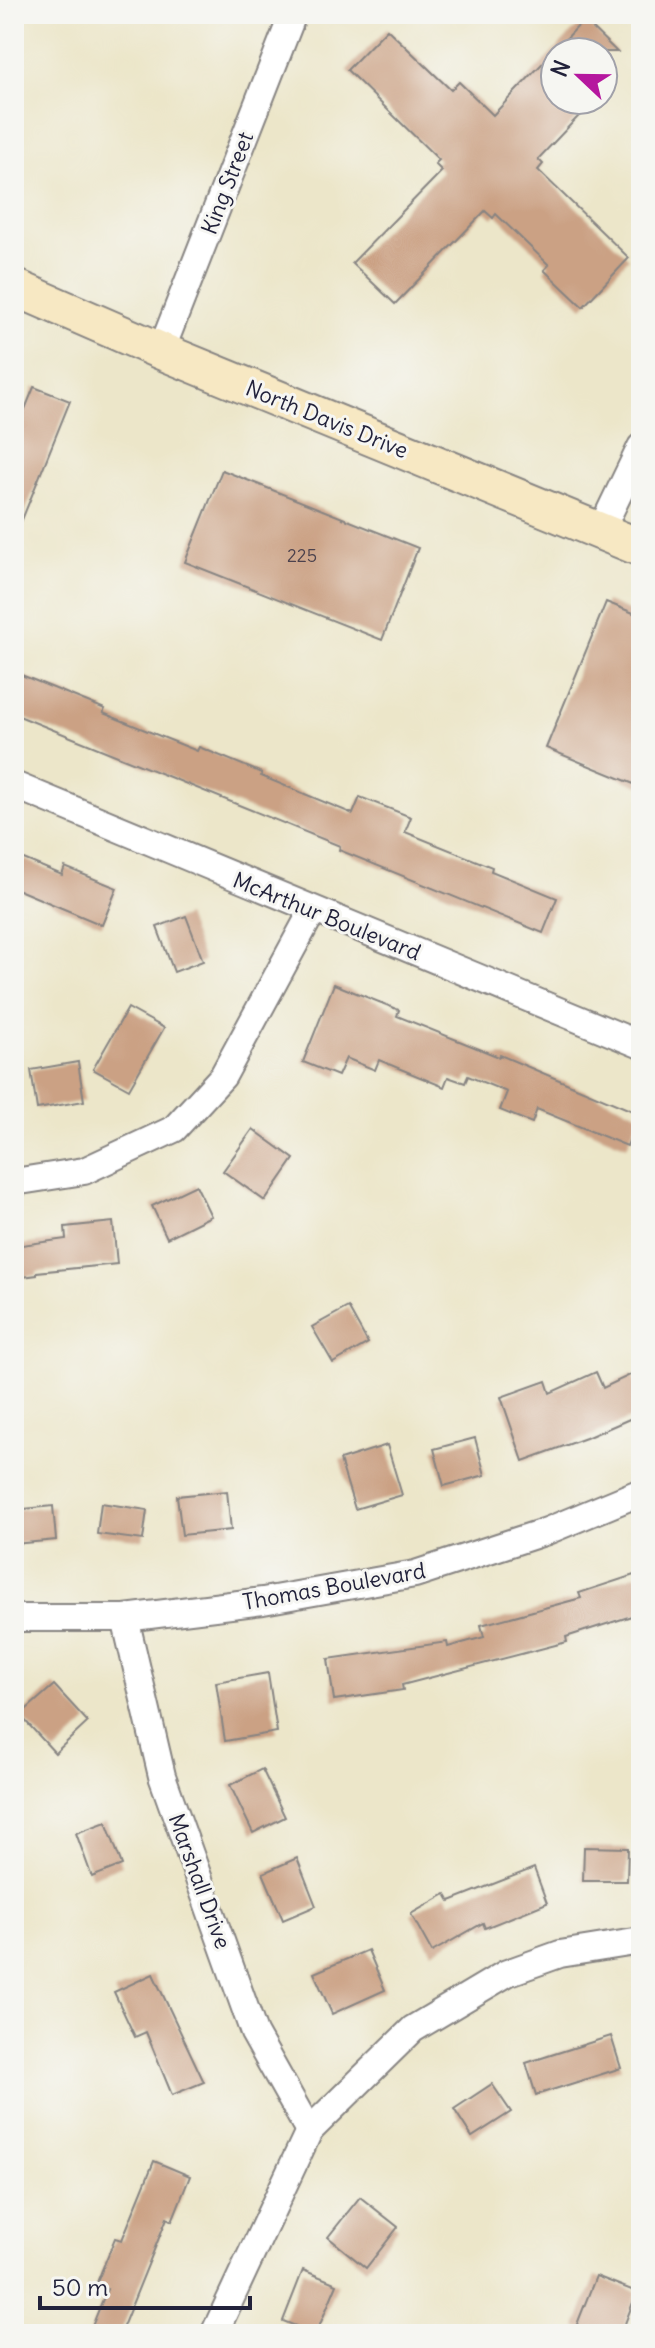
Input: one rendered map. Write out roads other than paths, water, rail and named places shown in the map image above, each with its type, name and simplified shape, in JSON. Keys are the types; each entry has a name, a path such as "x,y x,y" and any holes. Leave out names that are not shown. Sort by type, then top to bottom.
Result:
{"main road":[{"name":"North Davis Drive","path":"14,287 161,351 641,548"}],"street":[{"name":"King Street","path":"161,351 293,14"},
{"path":"600,532 641,447"},
{"name":"McArthur Boulevard","path":"14,785 641,1045"},
{"path":"14,1182 84,1171 174,1129 223,1076 313,910"},
{"name":"Thomas Boulevard","path":"14,1618 125,1618 263,1601 415,1574 547,1531 641,1492"},
{"name":"Marshall Drive","path":"125,1618 162,1776 254,2033 309,2131"},
{"path":"214,2334 309,2131 413,2029 507,1973 560,1954 641,1941"}]}
